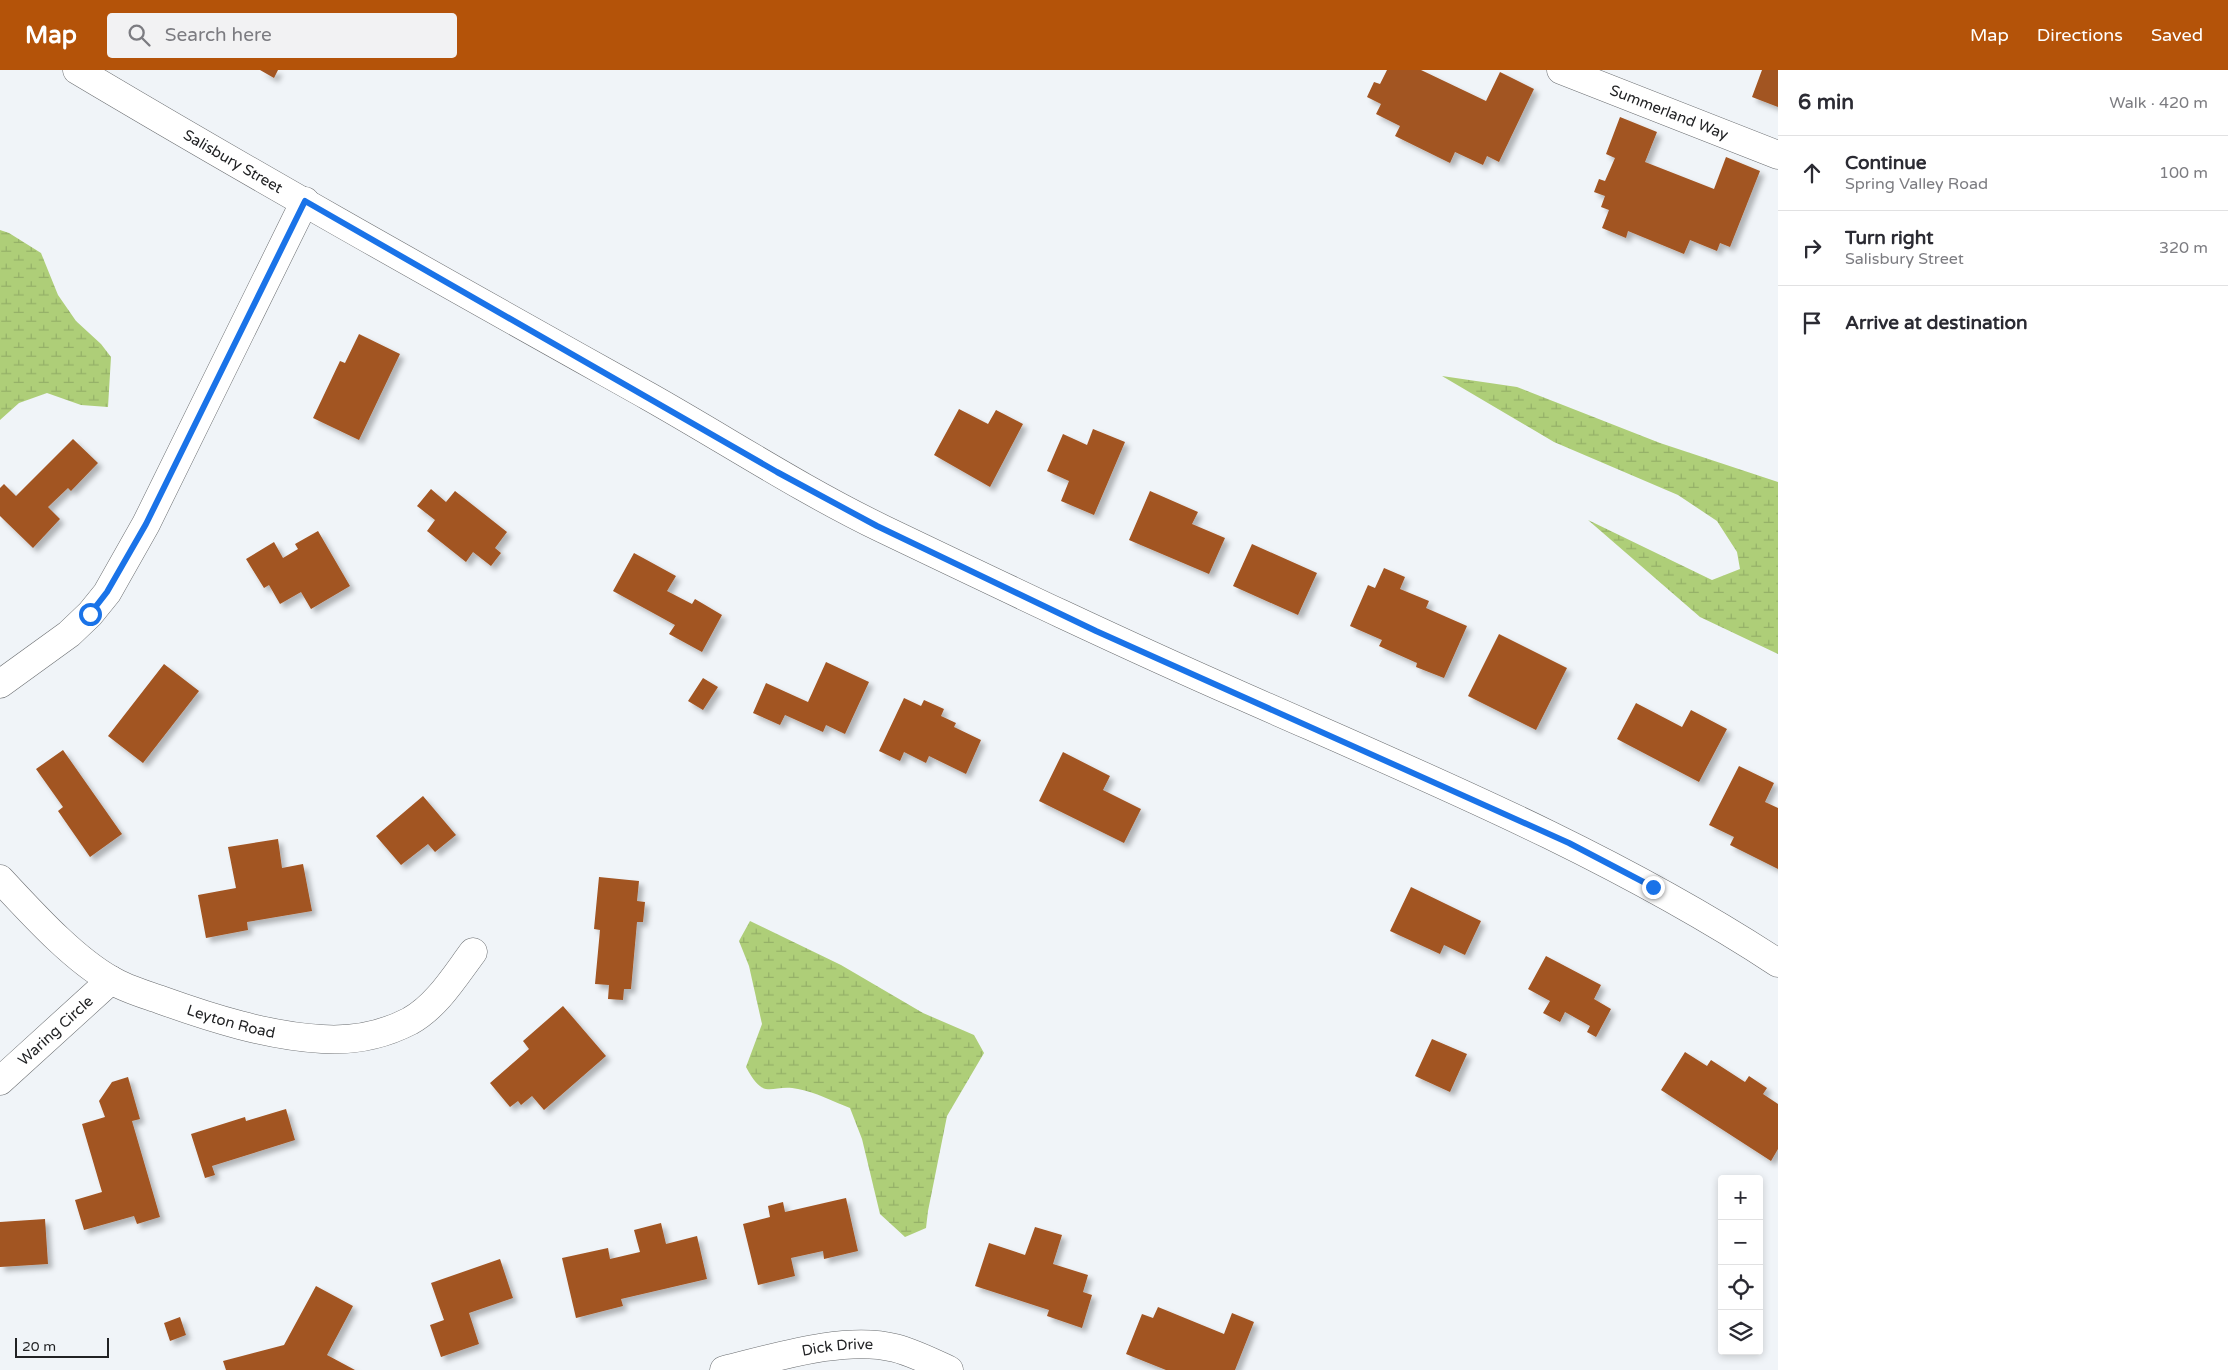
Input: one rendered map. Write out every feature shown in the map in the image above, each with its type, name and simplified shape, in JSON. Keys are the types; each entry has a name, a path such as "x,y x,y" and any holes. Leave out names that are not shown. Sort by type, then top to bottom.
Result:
{"main road":[{"name":"Salisbury Street","path":"77,70 777,472 877,526 1096,631 1569,843 1653,887 1734,934 1778,963"},
{"name":"Summerland Way","path":"1561,70 1778,155"},
{"path":"0,684 69,634 90,614 107,592 146,524 305,201"},
{"name":"Leyton Road","path":"0,879 42,923 89,964 111,980 176,1005 227,1020 322,1039 355,1038 385,1032 410,1021 431,1006 473,952"},
{"name":"Waring Circle","path":"0,1081 111,980"},
{"name":"Dick Drive","path":"724,1370 824,1348 859,1344 894,1348 949,1370"}],"green space":[{"path":"0,230 9,233 41,253 58,295 76,321 101,344 111,357 108,407 81,405 47,393 19,403 0,420"},
{"path":"1442,376 1517,387 1660,443 1778,482 1778,654 1700,617 1588,520 1712,580 1740,569 1737,552 1717,521 1678,495 1554,442"},
{"path":"750,921 841,965 923,1013 974,1035 984,1053 947,1116 926,1228 905,1237 880,1214 862,1139 850,1108 805,1090 764,1088 758,1085 746,1067 762,1024 749,966 739,941"}],"building":[{"path":"260,70 278,70 274,78"},
{"path":"1387,70 1421,70 1486,101 1500,72 1534,89 1499,162 1487,156 1483,165 1455,152 1450,163 1395,136 1400,126 1376,114 1381,104 1367,97 1374,82 1380,84"},
{"path":"1762,70 1778,70 1778,107 1752,97"},
{"path":"1620,117 1657,132 1645,162 1714,189 1726,157 1760,171 1730,247 1720,243 1717,251 1690,240 1684,254 1628,231 1626,238 1602,228 1609,210 1601,207 1605,196 1594,192 1599,179 1605,181 1615,158 1606,154"},
{"path":"359,334 400,354 359,440 313,418 340,361 345,363"},
{"path":"959,409 988,424 996,410 1023,424 990,487 934,455"},
{"path":"1093,429 1125,442 1094,515 1061,501 1069,481 1047,471 1063,434 1087,445"},
{"path":"73,439 98,463 71,491 68,488 48,507 60,519 33,548 0,516 0,488 4,484 16,496"},
{"path":"431,489 446,502 455,491 507,532 495,548 501,553 491,566 473,552 466,562 427,531 435,520 417,506"},
{"path":"1150,491 1198,512 1192,524 1225,538 1209,574 1129,540"},
{"path":"318,531 350,586 311,609 301,592 280,604 269,585 264,588 246,559 274,542 283,558 298,549 295,544"},
{"path":"1252,544 1317,573 1298,615 1233,586"},
{"path":"634,553 676,576 667,591 692,604 695,599 722,615 702,652 669,634 675,625 613,591"},
{"path":"1384,568 1405,577 1400,589 1429,601 1426,608 1467,626 1444,678 1416,667 1417,663 1379,646 1382,640 1350,626 1368,585 1375,588"},
{"path":"1499,634 1567,668 1536,730 1468,696"},
{"path":"826,662 869,682 845,734 826,725 823,732 785,715 780,725 753,713 766,683 808,702"},
{"path":"164,664 199,691 143,763 108,736"},
{"path":"703,678 718,687 703,710 688,701"},
{"path":"904,698 921,706 924,700 944,709 941,716 956,723 954,727 981,740 966,774 929,756 926,763 904,752 900,761 879,751"},
{"path":"1636,703 1682,727 1691,710 1727,729 1699,782 1617,739"},
{"path":"63,750 122,834 90,857 58,811 63,807 36,769"},
{"path":"1063,752 1110,776 1103,790 1141,809 1124,843 1039,801"},
{"path":"1739,766 1774,783 1765,802 1778,808 1778,869 1730,845 1734,837 1709,825"},
{"path":"423,796 456,835 435,852 428,844 401,865 376,836"},
{"path":"278,839 282,868 303,864 312,911 247,922 248,930 206,938 198,895 236,888 228,847"},
{"path":"599,877 639,881 637,901 645,902 643,922 637,922 631,989 624,989 623,1000 608,999 609,985 595,984 600,930 594,929"},
{"path":"1411,887 1481,921 1465,955 1444,945 1440,954 1390,931"},
{"path":"1546,956 1601,985 1594,999 1611,1009 1596,1037 1587,1032 1590,1026 1565,1012 1560,1022 1543,1013 1550,1001 1528,989"},
{"path":"563,1006 606,1056 544,1110 532,1096 521,1105 518,1101 510,1107 490,1083 529,1049 523,1041"},
{"path":"1432,1039 1467,1054 1450,1092 1415,1076"},
{"path":"1685,1052 1707,1066 1711,1060 1745,1082 1749,1076 1767,1088 1763,1094 1778,1104 1778,1149 1771,1161 1661,1090"},
{"path":"128,1077 140,1119 132,1121 160,1217 137,1224 134,1216 84,1230 75,1200 102,1192 82,1124 105,1117 99,1101 112,1082"},
{"path":"286,1109 295,1140 212,1166 215,1175 205,1178 191,1134 245,1117 246,1121"},
{"path":"846,1198 858,1251 824,1259 823,1251 791,1258 795,1276 758,1285 743,1224 770,1217 768,1206 783,1202 785,1212"},
{"path":"45,1219 48,1264 0,1267 0,1222"},
{"path":"661,1223 666,1244 697,1236 707,1279 621,1299 623,1306 576,1318 562,1258 608,1248 610,1259 640,1252 634,1230"},
{"path":"1035,1227 1062,1235 1053,1264 1088,1275 1083,1292 1092,1295 1082,1328 1047,1316 1049,1310 975,1286 989,1243 1025,1255"},
{"path":"500,1259 513,1298 469,1313 479,1344 441,1357 430,1325 444,1320 431,1283"},
{"path":"316,1286 353,1306 327,1355 355,1370 226,1370 223,1361 284,1345"},
{"path":"1158,1307 1224,1334 1232,1313 1254,1322 1235,1370 1166,1370 1126,1354 1142,1314 1153,1318"},
{"path":"180,1317 186,1335 170,1341 164,1323"}],"route":[{"path":"90,614 122,569 146,524 305,201 777,472 877,526 1096,631 1384,758 1569,843 1653,887"}]}
